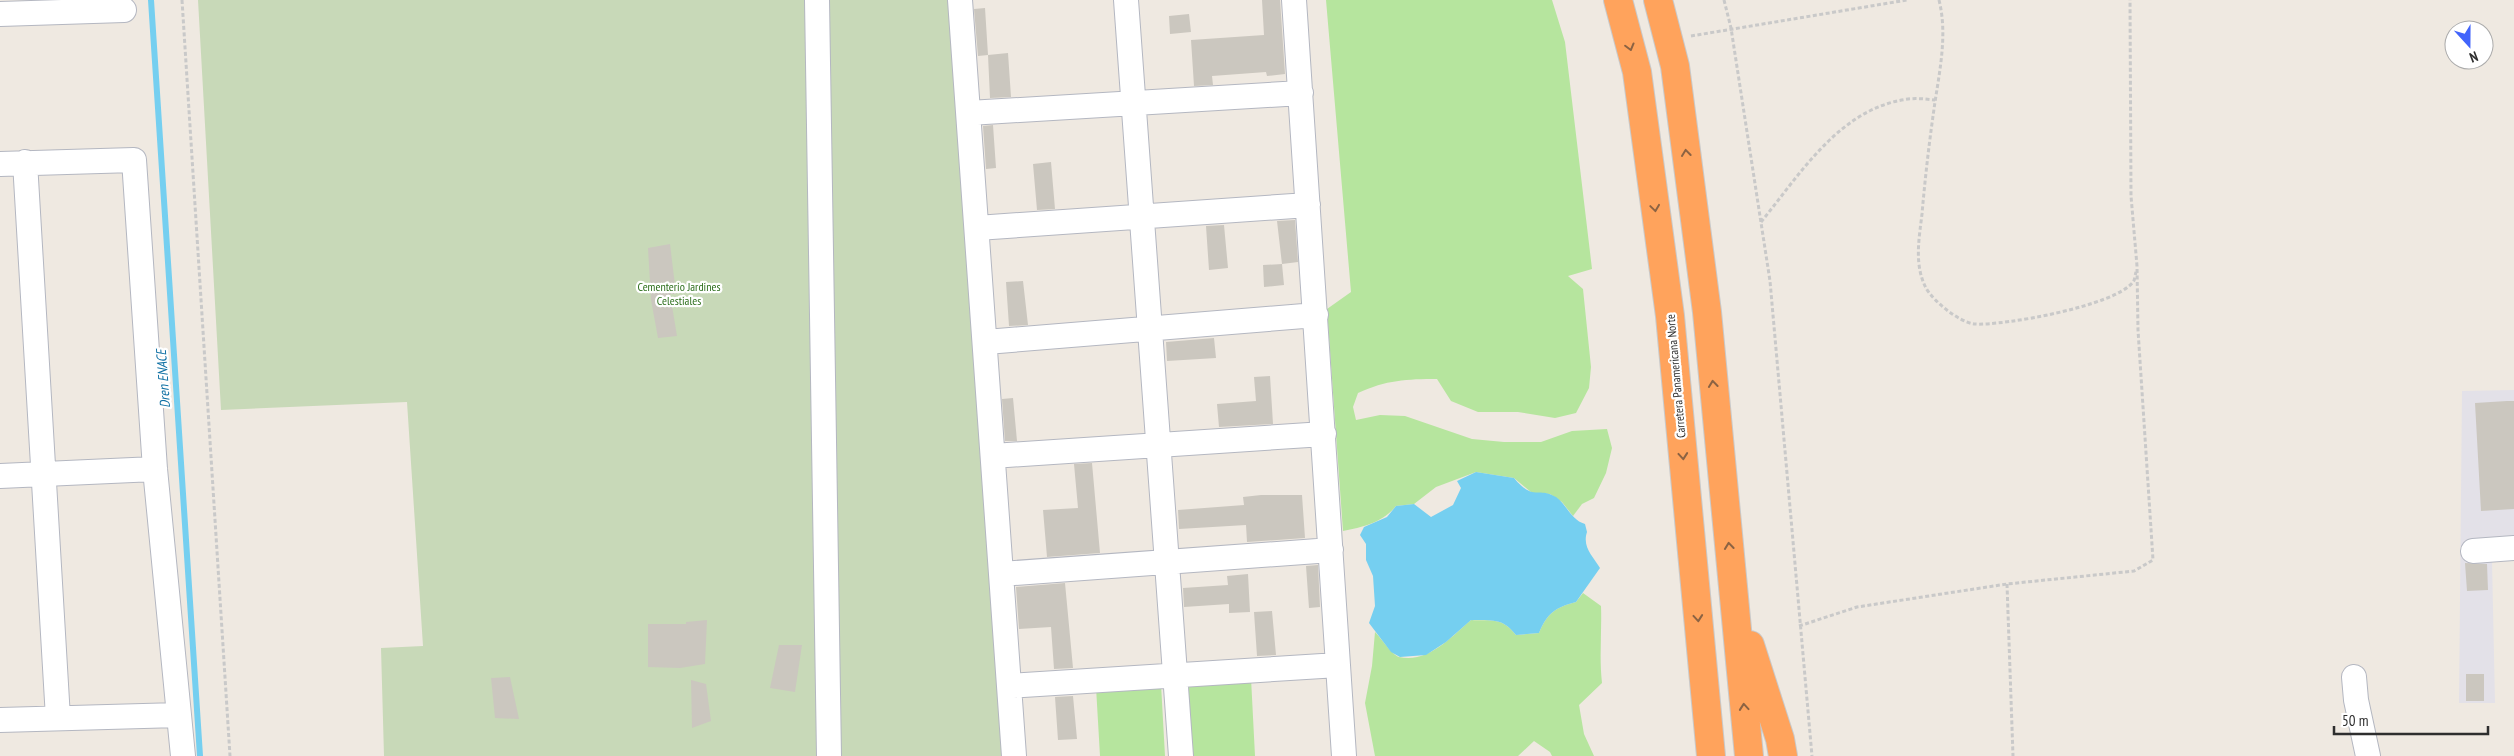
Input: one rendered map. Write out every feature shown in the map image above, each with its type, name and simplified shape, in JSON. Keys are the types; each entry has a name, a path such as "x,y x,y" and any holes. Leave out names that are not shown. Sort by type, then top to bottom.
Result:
{"highway":[{"name":"Carretera Panamericana Norte","path":"1618,0 1637,72 1670,316 1711,756"},
{"path":"1658,0 1675,66 1702,273 1749,756"},
{"path":"1733,583 1780,739 1783,756"}],"street":[{"path":"818,0 829,756"},
{"path":"966,0 960,0 986,342 1014,756"},
{"path":"1126,0 1181,756"},
{"path":"1294,0 1344,756"},
{"path":"0,14 124,10"},
{"path":"969,113 1301,93"},
{"path":"0,164 134,160 155,469 182,756"},
{"path":"25,162 58,718"},
{"path":"977,228 1308,205"},
{"path":"986,342 1316,315"},
{"path":"993,456 1324,434"},
{"path":"0,476 155,469"},
{"path":"2474,551 2514,548"},
{"path":"1001,574 1331,550"},
{"path":"1009,686 1338,665"},
{"path":"2354,677 2356,700 2368,756"},
{"path":"0,720 179,715"}],"path":[{"path":"182,0 230,756"},
{"path":"1724,0 1731,28 1770,281 1812,756"},
{"path":"1716,31 1907,0"},
{"path":"1939,0 1943,15 1944,37 1926,170 1918,265 1926,287 1934,301 1972,324 2055,313 2098,302 2119,293 2133,282 2137,266"},
{"path":"1799,626 1857,607 2007,584 2134,571 2153,560 2138,330 2137,266 2131,196 2130,0"},
{"path":"1760,222 1823,146 1847,124 1882,105 1909,99 1935,100"},
{"path":"2007,584 2013,756"}],"shaded area":[{"path":"2514,390 2514,559 2492,561 2495,703 2459,703 2462,391"}],"green space":[{"name":"Cementerio Jardines Celestiales","path":"198,0 951,0 1007,756 384,756 381,648 423,646 407,402 221,410"},
{"path":"1326,0 1552,0 1565,42 1592,269 1568,276 1583,289 1591,367 1589,388 1576,413 1555,418 1518,412 1478,412 1451,401 1437,379 1406,380 1378,385 1358,393 1353,407 1356,420 1380,415 1405,416 1472,439 1504,442 1541,442 1572,431 1607,429 1612,448 1606,473 1594,498 1582,504 1573,516 1562,502 1550,494 1532,493 1514,478 1476,472 1436,487 1414,504 1396,506 1385,517 1372,523 1343,531 1327,309 1351,292"},
{"path":"1583,593 1601,606 1602,683 1579,705 1584,734 1594,756 1552,756 1550,752 1534,741 1518,756 1375,756 1365,703 1372,666 1375,632 1396,656 1410,658 1430,653 1448,641 1471,620 1496,621 1506,625 1516,635 1539,633 1545,620 1553,612 1563,606 1576,602"},
{"path":"1251,678 1255,756 1192,756 1188,682"},
{"path":"1161,684 1165,756 1100,756 1096,687"}],"water":[{"path":"1476,472 1514,478 1526,490 1550,494 1560,500 1576,519 1585,524 1587,547 1600,568 1576,602 1563,606 1553,612 1545,620 1539,633 1516,635 1506,625 1496,621 1471,620 1446,642 1426,655 1400,657 1391,652 1369,623 1375,606 1373,576 1366,560 1366,544 1360,535 1364,527 1387,517 1396,506 1414,504 1431,517 1453,505 1461,488 1457,481"}],"building":[{"path":"1262,0 1280,0 1285,74 1267,76 1266,72 1212,76 1213,85 1194,86 1191,40 1264,35"},
{"path":"985,8 988,55 978,56 974,9"},
{"path":"1189,14 1191,32 1170,34 1169,16"},
{"path":"1008,53 1011,97 990,98 988,55"},
{"path":"993,125 996,168 986,169 983,126"},
{"path":"1051,162 1055,209 1037,210 1033,164"},
{"path":"1295,220 1298,262 1282,264 1277,221"},
{"path":"1224,225 1228,268 1209,270 1206,226"},
{"path":"670,244 676,294 670,294 677,336 658,338 651,300 648,248"},
{"path":"1282,264 1284,285 1264,287 1263,265"},
{"path":"1023,281 1028,325 1009,326 1006,282"},
{"path":"1214,338 1216,358 1167,361 1166,342"},
{"path":"1270,376 1273,424 1219,427 1217,404 1256,401 1254,377"},
{"path":"1013,398 1017,441 1005,441 1002,399"},
{"path":"2514,401 2514,509 2481,511 2475,403"},
{"path":"1092,463 1100,553 1047,557 1043,510 1078,508 1074,464"},
{"path":"1302,495 1305,538 1247,542 1246,525 1179,529 1178,510 1244,505 1243,497"},
{"path":"2465,563 2487,564 2488,590 2467,591"},
{"path":"1318,565 1320,607 1309,608 1306,566"},
{"path":"1248,574 1250,612 1229,613 1229,604 1184,607 1183,588 1228,585 1227,576"},
{"path":"1065,583 1073,668 1054,669 1051,627 1019,629 1016,587"},
{"path":"1272,611 1276,655 1257,656 1254,612"},
{"path":"707,620 705,664 680,668 648,667 648,624 686,624 686,622"},
{"path":"779,645 802,645 795,692 770,688"},
{"path":"2466,674 2484,674 2484,701 2466,701"},
{"path":"510,677 519,719 495,718 491,678"},
{"path":"691,680 706,684 711,721 692,728"},
{"path":"1073,696 1077,739 1058,740 1055,697"}],"waterway":[{"name":"Dren ENACE","path":"151,0 200,756"}]}
